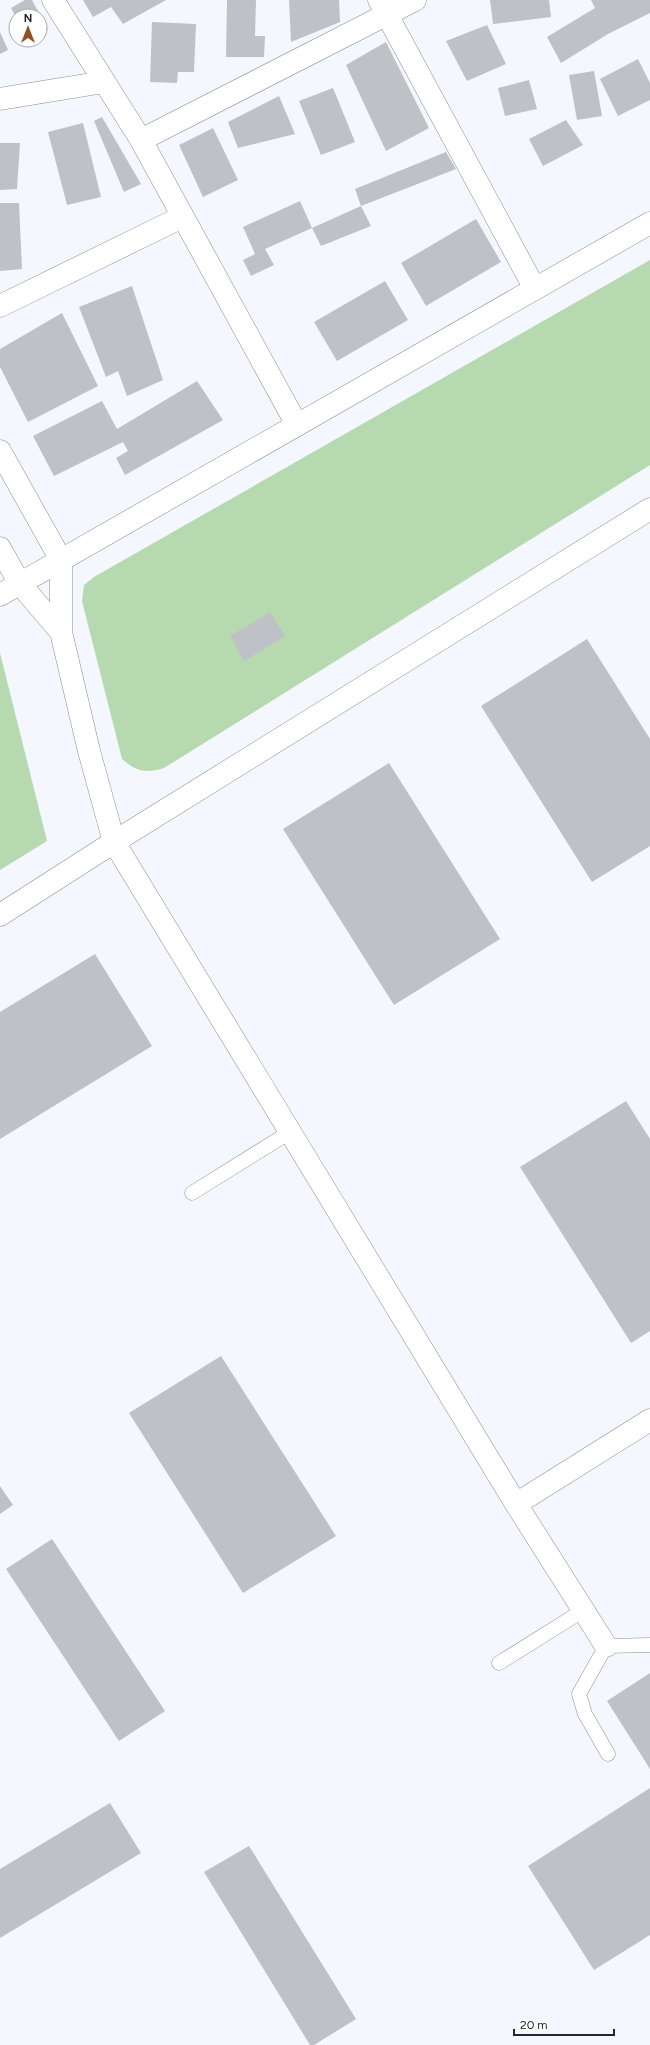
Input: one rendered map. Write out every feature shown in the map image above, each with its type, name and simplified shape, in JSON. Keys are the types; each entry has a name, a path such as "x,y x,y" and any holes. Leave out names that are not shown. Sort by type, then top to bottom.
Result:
{"street":[{"path":"53,0 141,140 297,425"},
{"path":"141,140 383,7 415,0"},
{"path":"383,7 535,288"},
{"path":"0,99 104,82"},
{"path":"0,306 182,217"},
{"path":"0,594 20,584 650,223"},
{"path":"0,451 61,560 61,632 89,751 114,842 516,1504 606,1646"},
{"path":"0,915 114,842 650,509"},
{"path":"0,548 20,584 61,632"},
{"path":"516,1504 650,1420"}],"lane":[{"path":"192,1192 290,1132"},
{"path":"499,1663 584,1610"},
{"path":"608,1754 585,1714 579,1694 606,1646 650,1645"}],"green space":[{"path":"650,260 650,465 164,768 151,771 136,769 122,759 82,601 84,585 94,577"},
{"path":"0,653 47,841 0,870"}],"building":[{"path":"25,0 32,0 36,8 11,8"},
{"path":"83,0 166,0 123,24 111,7 93,17"},
{"path":"227,0 256,0 255,36 265,36 264,57 226,57"},
{"path":"289,0 339,0 340,22 291,42"},
{"path":"490,0 549,0 551,17 493,24"},
{"path":"591,0 650,0 650,13 608,34 561,63 547,37 595,8"},
{"path":"152,22 196,24 194,72 178,72 177,83 150,82"},
{"path":"487,25 506,64 467,81 446,41"},
{"path":"0,32 8,50 0,54"},
{"path":"386,42 429,128 386,151 346,65"},
{"path":"638,59 650,83 650,100 618,116 600,79"},
{"path":"594,71 602,116 577,120 569,75"},
{"path":"529,80 537,109 505,116 498,88"},
{"path":"333,88 355,142 321,155 299,101"},
{"path":"279,96 295,134 238,148 228,122"},
{"path":"102,117 141,184 124,192 94,121"},
{"path":"566,120 583,145 543,166 529,139"},
{"path":"83,123 101,197 67,205 48,132"},
{"path":"213,128 238,180 203,197 179,145"},
{"path":"0,143 20,143 17,189 0,190"},
{"path":"446,152 456,169 361,206 355,189"},
{"path":"300,201 312,228 265,249 274,265 251,276 243,260 255,254 243,227"},
{"path":"0,203 19,203 22,269 0,271"},
{"path":"361,206 371,226 321,246 312,228"},
{"path":"476,219 501,262 426,306 401,263"},
{"path":"385,281 408,320 337,361 314,322"},
{"path":"132,286 163,380 127,396 118,371 106,377 79,307"},
{"path":"62,313 98,386 28,422 0,367 0,349"},
{"path":"197,381 223,420 125,475 116,458 128,451 123,442 54,476 33,436 102,401 117,429"},
{"path":"270,612 285,636 244,661 230,636"},
{"path":"587,639 650,739 650,846 592,882 481,706"},
{"path":"389,763 500,939 394,1005 283,829"},
{"path":"95,954 152,1046 0,1139 0,1012"},
{"path":"626,1101 650,1139 650,1331 631,1343 520,1167"},
{"path":"221,1356 336,1536 243,1593 129,1413"},
{"path":"0,1486 13,1505 0,1514"},
{"path":"52,1539 165,1711 119,1741 6,1569"},
{"path":"650,1673 650,1769 607,1701"},
{"path":"650,1788 650,1935 594,1970 528,1866"},
{"path":"110,1803 141,1853 0,1938 0,1869"},
{"path":"249,1846 356,2019 314,2045 310,2045 204,1872"}]}
